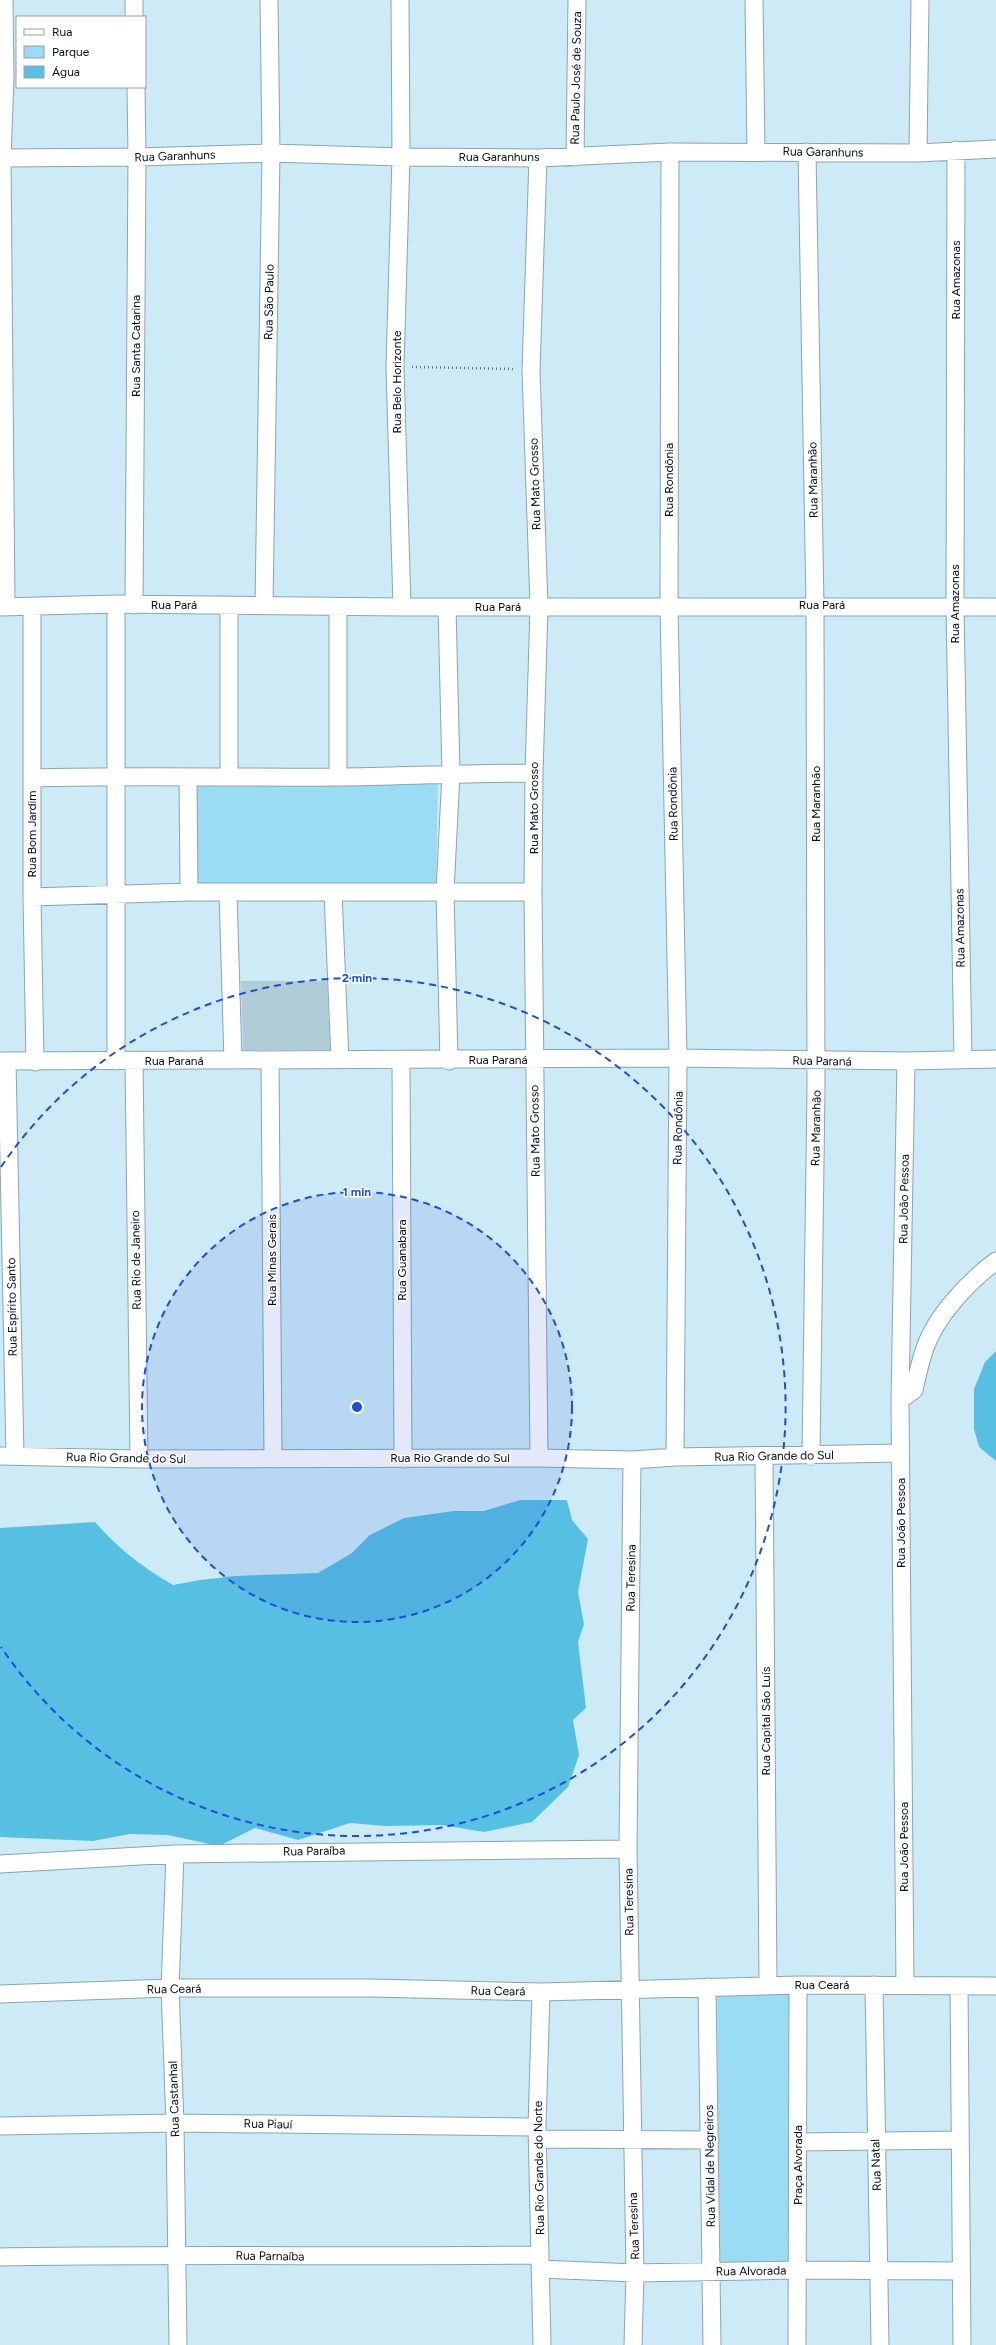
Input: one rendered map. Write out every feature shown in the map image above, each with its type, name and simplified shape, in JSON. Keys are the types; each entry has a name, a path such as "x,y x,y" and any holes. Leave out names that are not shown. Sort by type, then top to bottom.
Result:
{"street":[{"path":"3,607 2,158 5,78 4,0"},
{"path":"134,0 134,16"},
{"name":"Rua São Paulo","path":"264,605 271,153 269,0"},
{"name":"Rua Belo Horizonte","path":"400,0 401,157 395,366 402,607"},
{"name":"Rua Paulo José de Souza","path":"575,156 577,0"},
{"path":"754,0 756,152"},
{"path":"918,153 920,0"},
{"name":"Rua Santa Catarina","path":"134,604 137,157 136,88"},
{"name":"Rua Garanhuns","path":"2,158 137,157 271,153 401,157 538,158 670,152 918,153 996,149"},
{"name":"Rua Amazonas","path":"956,150 955,606 962,1059"},
{"name":"Rua Rondônia","path":"670,152 669,607 678,1058 675,1457"},
{"name":"Rua Maranhão","path":"807,152 815,605 816,1061 811,1456"},
{"name":"Rua Mato Grosso","path":"538,158 531,370 539,607 534,773 533,892 539,1458"},
{"path":"116,604 116,1061"},
{"name":"Rua Pará","path":"3,607 116,604 338,607 669,607 815,605 996,606"},
{"path":"228,776 229,605"},
{"name":"Rua Bom Jardim","path":"32,607 32,897 35,1062"},
{"path":"338,607 338,777"},
{"path":"447,607 451,773 445,892 449,1061"},
{"path":"32,778 116,776 338,777 451,773 534,773"},
{"path":"188,777 190,892"},
{"path":"32,897 190,892 533,892"},
{"path":"333,892 340,1060"},
{"path":"228,893 233,1060"},
{"name":"Rua Paraná","path":"3,1061 449,1061 678,1058 906,1061 996,1059"},
{"name":"Rua Espírito Santo","path":"3,1061 7,1456"},
{"name":"Rua Rio de Janeiro","path":"134,1061 139,1459"},
{"name":"Rua Minas Gerais","path":"270,1061 273,1459"},
{"name":"Rua Guanabara","path":"401,1061 403,1459"},
{"name":"Rua João Pessoa","path":"905,1985 900,1400 906,1061"},
{"path":"900,1400 914,1390 925,1348 936,1326 973,1278 996,1261"},
{"name":"Rua Rio Grande do Sul","path":"7,1456 139,1459 539,1458 632,1460 675,1457 811,1456 900,1453"},
{"name":"Rua Capital São Luís","path":"764,1456 768,1986"},
{"name":"Rua Teresina","path":"632,1460 628,1849 631,2140 635,2273 633,2345"},
{"name":"Rua Paraíba","path":"0,1864 175,1854 628,1849"},
{"name":"Rua Castanhal","path":"175,1854 170,1988 178,2254 178,2345"},
{"name":"Rua Ceará","path":"0,1994 170,1988 371,1988 541,1992 798,1985 996,1986"},
{"name":"Praça Alvorada","path":"797,2345 798,1985"},
{"name":"Rua Natal","path":"874,1985 876,2140 880,2271 880,2345"},
{"path":"959,1986 962,2345"},
{"name":"Rua Vidal de Negreiros","path":"708,1988 712,2345"},
{"name":"Rua Rio Grande do Norte","path":"541,1992 537,2133 542,2345"},
{"name":"Rua Piauí","path":"0,2126 175,2124 537,2133 631,2140 710,2140"},
{"path":"798,2142 960,2140"},
{"name":"Rua Parnaíba","path":"0,2257 178,2254 540,2262"},
{"name":"Rua Alvorada","path":"540,2262 635,2273 798,2270 961,2271"}],"path":[{"path":"395,366 531,370"}],"green space":[{"path":"191,775 438,775 436,885 196,886"},
{"path":"717,1992 796,1992 799,2264 720,2264"}],"water":[{"path":"996,1351 996,1461 979,1447 974,1429 974,1389 985,1362"},
{"path":"520,1500 567,1500 572,1520 588,1539 578,1592 584,1624 578,1642 586,1708 573,1720 579,1755 568,1787 532,1822 484,1832 442,1825 386,1826 350,1823 298,1840 255,1828 219,1846 168,1835 130,1834 93,1841 0,1837 0,1528 95,1522 131,1557 173,1585 235,1576 318,1573 352,1553 370,1535 404,1518 454,1511 484,1511"}],"building":[{"path":"241,981 327,981 330,1050 243,1050"}]}
